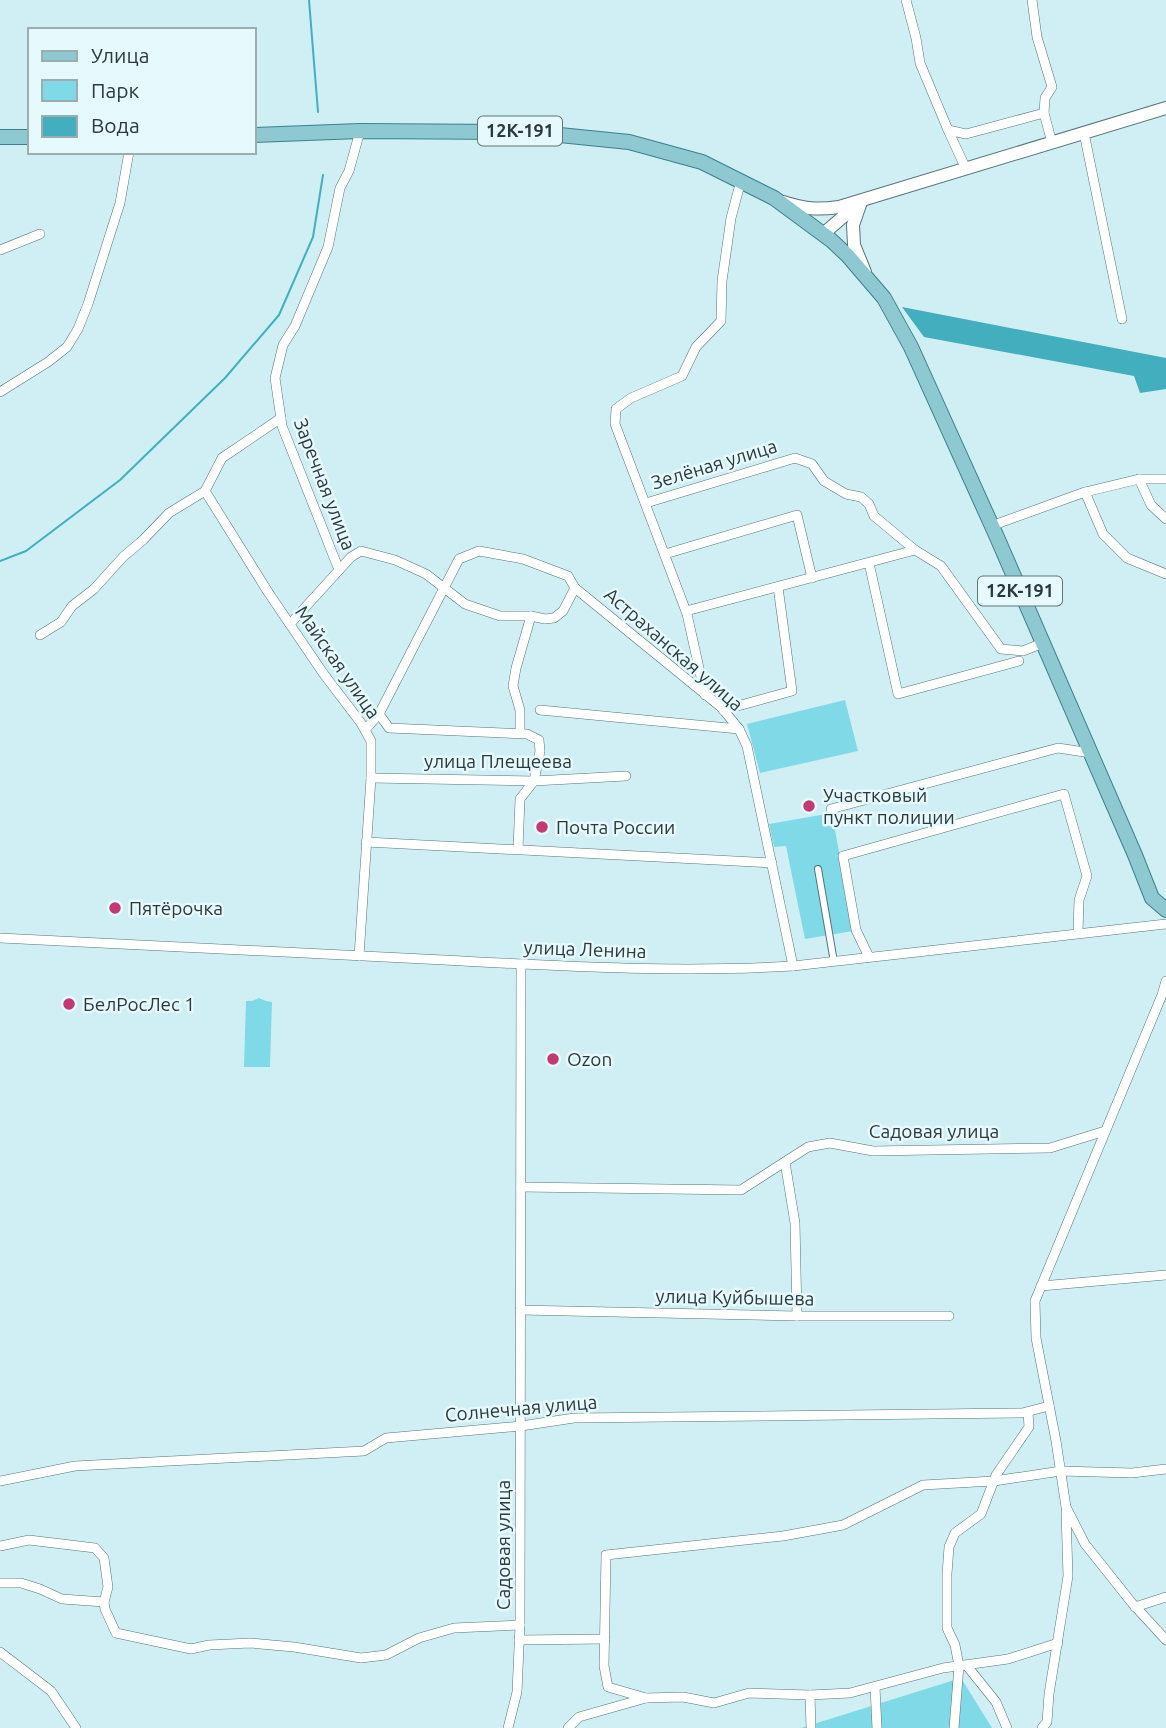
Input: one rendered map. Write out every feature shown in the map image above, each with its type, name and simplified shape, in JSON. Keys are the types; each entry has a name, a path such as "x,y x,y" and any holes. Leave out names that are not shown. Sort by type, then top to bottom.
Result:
{"main road":[{"path":"774,198 819,210 861,202 1166,108"},
{"name":"12К-191","path":"256,135 360,131 530,132 629,142 702,162 774,198 848,256 884,299 911,348 1043,643 1152,898 1166,910"},
{"path":"0,137 28,137"},
{"path":"822,234 861,202"},
{"path":"861,202 853,225 854,244 866,275"}],"street":[{"path":"906,0 920,63 966,169"},
{"path":"1032,0 1037,37 1052,87 1045,97 1044,113 1052,143"},
{"path":"948,130 966,134 1044,113"},
{"name":"Заречная улица","path":"339,570 286,438 275,378 283,345 296,326 328,247 340,188 349,171 360,131"},
{"path":"1084,133 1122,319"},
{"path":"0,392 67,347 78,329 120,203 129,154"},
{"path":"705,695 686,611 615,424 616,409 631,398 682,376 696,347 720,321 722,281 731,218 742,182"},
{"path":"0,250 40,234"},
{"path":"40,635 61,622 72,606 94,589 169,513 205,491 222,457 281,418"},
{"name":"Зелёная улица","path":"646,503 794,458 812,464 824,481 846,494 861,496 869,504 874,516 915,550 941,566 1001,649 1023,652 1043,643"},
{"path":"991,526 1085,492 1139,479 1166,479"},
{"path":"1139,479 1151,505 1166,519"},
{"name":"Майская улица","path":"205,491 268,592 371,741 359,956"},
{"path":"1085,492 1103,534 1127,558 1166,575"},
{"path":"664,554 797,515 812,578"},
{"path":"686,611 915,550"},
{"path":"290,624 351,557 361,551 395,560 426,574 465,604 500,616 554,618 563,611 575,588"},
{"name":"Астраханская улица","path":"365,730 379,714 459,559 479,551 523,559 568,576 575,588 723,710 739,729 747,746 793,966"},
{"path":"869,563 898,694 1019,661"},
{"path":"723,710 792,691 778,587"},
{"path":"520,733 520,710 513,686 531,616"},
{"path":"540,710 739,729"},
{"path":"379,714 389,728 520,733 539,740 540,751 534,781 520,799 518,849"},
{"path":"831,809 1058,748 1091,753"},
{"name":"улица Плещеева","path":"371,778 534,781 626,776"},
{"path":"869,957 856,930 843,856 1064,794 1087,876 1079,900 1078,933"},
{"path":"366,842 772,863"},
{"path":"818,869 834,962"},
{"name":"улица Ленина","path":"0,938 521,964 753,969 1166,923"},
{"name":"Садовая улица","path":"508,1728 517,1692 520,1625 521,964"},
{"path":"1042,1728 1047,1722 1049,1693 1069,1576 1066,1507 1036,1338 1034,1301 1166,981"},
{"name":"Садовая улица","path":"521,1187 741,1190 808,1147 830,1143 873,1151 1050,1148 1105,1131"},
{"path":"785,1162 795,1223 797,1316"},
{"path":"1041,1286 1166,1275"},
{"name":"улица Куйбышева","path":"520,1310 797,1316 949,1316"},
{"name":"Солнечная улица","path":"0,1481 75,1466 364,1451 386,1438 521,1426 574,1418 1022,1413 1049,1406"},
{"path":"1007,1728 996,1702 963,1666 947,1628 947,1574 949,1547 956,1533 981,1514 994,1481 1029,1427 1028,1412"},
{"path":"646,1698 608,1687 604,1666 606,1555 783,1536 843,1525 923,1485 994,1481 1061,1471 1132,1473 1166,1469"},
{"path":"1066,1507 1084,1544 1135,1607 1166,1640"},
{"path":"0,1546 29,1540 95,1548 104,1558 108,1587 105,1609 116,1633 191,1649 209,1645 250,1643 361,1658 386,1655 419,1638 454,1628 520,1625"},
{"path":"0,1583 21,1583 62,1599 104,1602"},
{"path":"1135,1607 1166,1597"},
{"path":"519,1640 605,1639"},
{"path":"568,1728 579,1717 646,1698 682,1698 714,1703 750,1693 849,1693 943,1668 1008,1659 1058,1643"},
{"path":"0,1652 51,1691 76,1728"},
{"path":"954,1728 963,1666"},
{"path":"875,1687 877,1728"},
{"path":"810,1695 811,1728"}],"green space":[{"path":"845,700 858,751 760,773 747,724"},
{"path":"832,813 853,931 805,939 786,846 774,847 769,824"},
{"path":"259,998 272,1002 270,1067 244,1067 246,1001"},
{"path":"961,1678 992,1728 801,1728"}],"water":[{"path":"902,307 1166,358 1166,389 1140,393 1134,376 924,337"}],"waterway":[{"path":"309,0 318,112"},
{"path":"0,561 26,551 120,480 225,378 279,315 313,237 323,175"}],"place":[{"name":"Участковый пункт полиции","path":"809,806"},
{"name":"Почта России","path":"542,827"},
{"name":"Пятёрочка","path":"115,908"},
{"name":"БелРосЛес 1","path":"69,1004"},
{"name":"Ozon","path":"553,1059"}]}
